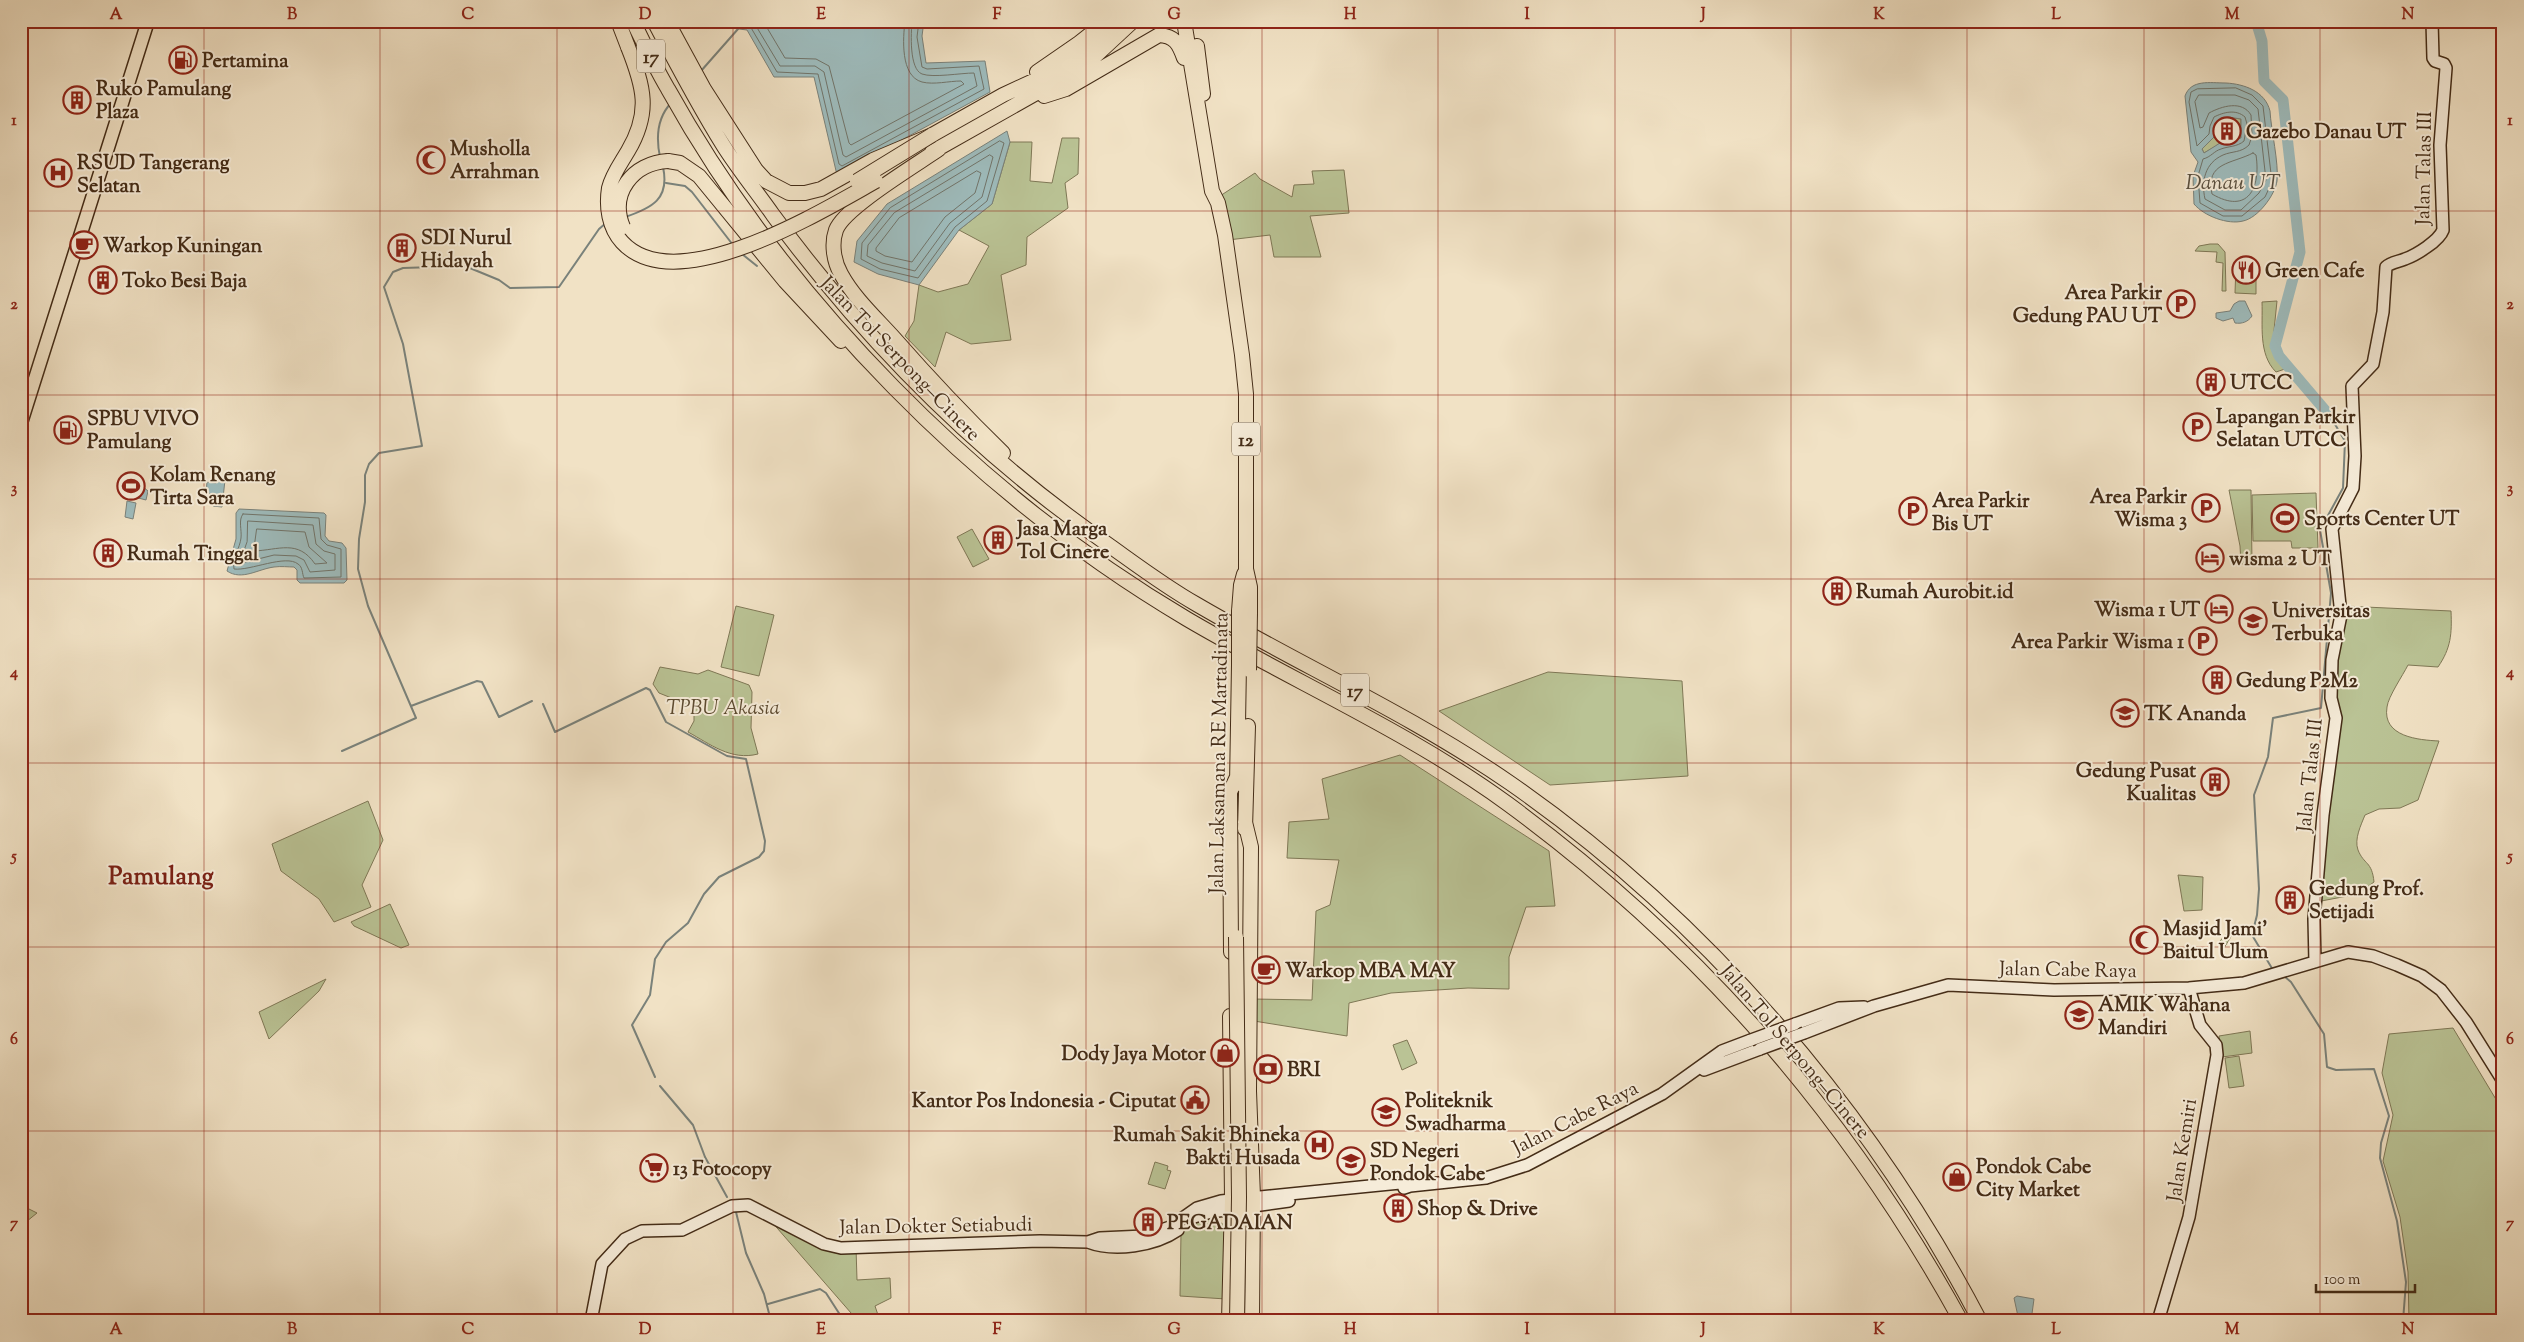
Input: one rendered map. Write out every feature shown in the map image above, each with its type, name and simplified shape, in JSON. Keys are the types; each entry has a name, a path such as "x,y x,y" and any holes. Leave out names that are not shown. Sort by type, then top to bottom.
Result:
{"highway":[{"path":"618,21 644,93 643,115 637,134 617,169 610,188 608,209 616,235 626,247 640,256 657,261 676,261 729,252 751,245 806,220 939,149 1092,59 1133,21"},
{"name":"Jalan Tol Serpong–Cinere","path":"633,21 681,110 746,210 790,269 893,385 961,452 1020,502 1098,561 1186,618 1422,747 1503,801 1603,879 1662,931 1740,1009 1828,1113 1911,1235 1961,1321"},
{"name":"Jalan Tol Serpong–Cinere","path":"654,21 683,78 699,93 732,158 804,256 858,322 974,439 1030,487 1089,532 1193,603 1431,732 1511,784 1614,865 1671,916 1754,998 1843,1103 1927,1225 1980,1321"},
{"path":"667,21 692,66 699,93 756,170 766,181 778,189 789,193 806,193 821,189 873,160 932,135"},
{"path":"893,385 841,340 808,308 699,176 680,163 668,161 655,162 640,168 629,178 621,192 618,206 624,231 633,241 658,252 699,249 725,244 773,226 870,173 1003,95 1080,44 1107,21"},
{"path":"1003,95 1057,70 1086,51 1120,21"},
{"name":"Jalan Laksamana RE Martadinata","path":"1184,21 1191,75 1212,191 1218,204"},
{"name":"Jalan Laksamana RE Martadinata","path":"1193,21 1218,192 1218,204 1236,310 1246,394 1246,569 1250,587 1244,612 1243,695 1237,777 1240,937"},
{"path":"1010,108 1066,89 1159,35 1173,38 1179,44 1191,75"},
{"path":"939,149 855,206 842,218 836,231 834,247 840,274 860,302 964,415 1089,532"},
{"name":"Jalan Laksamana RE Martadinata","path":"1240,937 1245,822 1243,695"},
{"path":"1229,1321 1232,1227 1230,792 1237,777"},
{"path":"1245,822 1251,847 1249,1091 1253,1228 1252,1321"},
{"name":"12","path":"1237,1321 1240,937"},
{"name":"12","path":"1240,937 1244,1321"},
{"path":"1232,1178 1241,1182 1246,1182 1252,1178"},
{"path":"1232,1227 1246,1225 1253,1228"}],"main road":[{"path":"21,423 148,21"},
{"name":"Jalan Talas III","path":"2315,962 2314,919 2322,825 2336,723 2331,698 2332,660 2341,615 2332,528 2353,488 2355,456 2352,386 2373,364 2383,312 2386,267 2390,263 2409,257 2439,236 2443,230 2440,145 2446,68 2442,62 2435,61 2433,58 2432,21"},
{"name":"Jalan Cabe Raya","path":"1693,1074 1874,1006 1939,986 1957,984 2054,990 2189,988 2244,983 2268,978 2343,953 2356,952 2422,976 2441,990 2454,1006 2503,1081"},
{"name":"Jalan Kemiri","path":"2158,1321 2190,1217 2217,1055 2216,1045 2200,1025 2189,988"},
{"name":"Jalan Cabe Raya","path":"1252,1201 1400,1183 1410,1186 1486,1178 1527,1166 1662,1094 1693,1074 1722,1051 1839,1008 1874,1006"},
{"name":"Jalan Dokter Setiabudi","path":"1088,1242 1100,1238 1150,1234 1170,1228 1197,1208 1252,1201"},
{"name":"Jalan Dokter Setiabudi","path":"591,1321 602,1264 625,1239 642,1231 682,1230 737,1204 748,1205 832,1247 1031,1241 1088,1242 1099,1246 1122,1246 1160,1240 1193,1218 1232,1205"},
{"path":"1211,1212 1225,1220 1232,1227"}],"green space":[{"path":"2228,117 2241,119 2241,138 2220,144 2204,153 2202,149 2214,136 2216,122","holes":["2231,119 2240,129 2224,142 2215,132"]},
{"path":"1062,138 1079,138 1078,174 1065,183 1068,208 1027,237 1026,265 1001,275 1011,340 971,344 946,332 935,367 905,336 914,321 919,285 938,292 968,284 989,246 959,230 992,204 1010,142 1032,142 1030,181 1052,183"},
{"path":"1344,170 1349,213 1310,216 1321,257 1274,257 1270,235 1228,240 1220,196 1255,173 1260,179 1292,197 1294,185 1314,184 1312,171"},
{"path":"2218,244 2225,252 2226,291 2222,291 2223,263 2216,262 2217,252 2195,251 2199,246"},
{"path":"2236,265 2256,265 2256,294 2235,293"},
{"path":"2277,301 2272,350 2285,369 2276,372 2266,357 2264,348 2262,302"},
{"path":"2229,490 2251,490 2252,563 2241,564 2240,546"},
{"name":"Sports Center UT","path":"2316,493 2318,548 2292,548 2291,541 2253,541 2252,495"},
{"path":"972,529 989,559 973,567 957,537"},
{"path":"736,606 774,615 759,676 721,667"},
{"path":"2344,606 2451,611 2451,634 2446,653 2438,667 2408,665 2387,707 2387,717 2390,725 2396,731 2412,738 2439,741 2418,800 2400,808 2379,809 2365,815 2358,832 2357,846 2360,855 2372,870 2374,882 2358,894 2316,902 2333,689"},
{"name":"TPBU Akasia","path":"660,667 698,674 708,670 749,685 752,692 751,728 758,754 748,756 730,753 688,732 694,721 694,707 659,693 653,684"},
{"path":"1548,672 1682,681 1688,776 1550,785 1439,711"},
{"path":"1400,755 1549,851 1555,906 1526,907 1509,957 1509,989 1468,988 1391,993 1349,1003 1347,1036 1254,1021 1253,999 1312,1000 1316,911 1330,905 1339,860 1287,858 1289,822 1329,819 1322,779"},
{"path":"368,801 383,840 362,885 371,907 334,922 319,899 281,871 272,844"},
{"path":"2178,875 2203,877 2202,910 2184,911"},
{"path":"390,904 409,945 401,948 354,926 351,922"},
{"path":"2227,933 2232,935 2224,948 2220,941"},
{"path":"326,979 319,991 269,1039 259,1012"},
{"path":"2453,1028 2503,1111 2503,1321 2409,1321 2408,1272 2400,1217 2383,1161 2393,1115 2382,1073 2389,1034"},
{"path":"2250,1031 2252,1053 2222,1057 2219,1036"},
{"path":"1407,1040 1417,1063 1402,1070 1393,1045"},
{"path":"2239,1056 2244,1086 2229,1088 2225,1058"},
{"path":"1155,1162 1168,1166 1167,1170 1171,1171 1165,1189 1148,1184"},
{"path":"21,1205 37,1213 21,1226"},
{"path":"764,1213 829,1247 856,1247 857,1280 890,1278 891,1298 875,1306 880,1321 858,1321"},
{"path":"1213,1217 1228,1228 1226,1299 1180,1296 1181,1233 1197,1219"}],"water":[{"path":"675,21 924,21 922,36 926,63 985,61 990,92 837,175 814,77 774,77 747,30"},
{"name":"Danau UT","path":"2196,84 2233,84 2253,90 2264,98 2267,104 2270,111 2277,174 2276,187 2260,211 2249,219 2237,222 2224,221 2210,216 2194,204 2193,176 2198,162 2191,152 2185,96","holes":["2228,117 2241,119 2241,138 2220,143 2204,153 2202,149 2215,136 2216,122"]},
{"path":"1007,131 1010,142 992,204 959,230 919,285 878,274 854,262 857,241 887,204"},
{"path":"2239,301 2245,301 2252,316 2249,320 2235,323 2233,318 2223,321 2216,318 2216,313 2230,311 2234,304"},
{"name":"Kolam Renang Tirta Sara","path":"122,479 136,481 148,491 146,500 119,493"},
{"name":"Kolam Renang Tirta Sara","path":"217,479 225,480 222,507 213,506 214,494 206,493 207,482 216,483"},
{"name":"Kolam Renang Tirta Sara","path":"127,501 136,503 133,519 125,517"},
{"path":"239,509 324,513 326,515 325,536 329,541 342,543 346,548 347,580 344,583 300,583 297,580 297,570 294,567 274,567 244,575 233,574 227,571 236,539 236,513"},
{"path":"2017,1296 2034,1299 2031,1321 2019,1321 2014,1298"}],"waterway":[{"path":"2256,21 2262,41 2264,81 2283,100 2300,252 2275,346 2279,356 2330,416"},
{"path":"701,71 738,29"},
{"path":"660,157 658,143 660,122 671,103"},
{"path":"625,217 643,210 657,201 664,187 663,167"},
{"path":"666,183 685,186 692,192 733,245"},
{"path":"342,751 416,718 368,606 358,569 359,539 365,502 365,475 369,464 379,453 422,446 403,344 384,287 393,272 403,268 465,266 499,280 510,288 559,287 599,229 606,223"},
{"path":"742,254 757,266"},
{"path":"2273,970 2252,935 2257,915 2259,889 2254,795 2268,757 2273,718 2321,708 2331,593 2320,530 2343,488 2345,441 2330,416"},
{"path":"411,706 477,681 482,682 499,717 532,701"},
{"path":"543,704 555,732 646,688 650,690 666,722 727,756 746,759 765,841 764,851 759,857 719,877 704,894 688,923 666,942 655,959 650,995 632,1025 655,1077"},
{"path":"2284,976 2291,982 2324,1034 2327,1067 2336,1070 2374,1069 2389,1116 2381,1143 2380,1158 2397,1221 2406,1282 2403,1321"},
{"path":"660,1086 693,1125 705,1157 727,1197"},
{"path":"736,1212 746,1253 764,1294 771,1321"},
{"path":"768,1304 820,1289 826,1293 844,1321"}],"place":[{"name":"Pertamina","path":"183,60"},
{"name":"Ruko Pamulang Plaza","path":"77,100"},
{"name":"Gazebo Danau UT","path":"2227,131"},
{"name":"Musholla Arrahman","path":"431,160"},
{"name":"RSUD Tangerang Selatan","path":"58,173"},
{"name":"Warkop Kuningan","path":"84,245"},
{"name":"SDI Nurul Hidayah","path":"402,248"},
{"name":"Green Cafe","path":"2246,270"},
{"name":"Toko Besi Baja","path":"103,280"},
{"name":"Area Parkir Gedung PAU UT","path":"2181,304"},
{"name":"UTCC","path":"2211,382"},
{"name":"Lapangan Parkir Selatan UTCC","path":"2197,427"},
{"name":"SPBU VIVO Pamulang","path":"68,430"},
{"name":"Kolam Renang Tirta Sara","path":"131,486"},
{"name":"Area Parkir Wisma 3","path":"2206,508"},
{"name":"Area Parkir Bis UT","path":"1913,511"},
{"name":"Sports Center UT","path":"2285,518"},
{"name":"Jasa Marga Tol Cinere","path":"998,540"},
{"name":"Rumah Tinggal","path":"108,553"},
{"name":"wisma 2 UT","path":"2210,558"},
{"name":"Rumah Aurobit.id","path":"1837,591"},
{"name":"Wisma 1 UT","path":"2219,609"},
{"name":"Universitas Terbuka","path":"2253,621"},
{"name":"Area Parkir Wisma 1","path":"2203,641"},
{"name":"Gedung P2M2","path":"2217,680"},
{"name":"TK Ananda","path":"2125,713"},
{"name":"Gedung Pusat Kualitas","path":"2215,782"},
{"name":"Gedung Prof. Setijadi","path":"2290,900"},
{"name":"Masjid Jami' Baitul Ulum","path":"2144,940"},
{"name":"Warkop MBA MAY","path":"1266,970"},
{"name":"AMIK Wahana Mandiri","path":"2079,1015"},
{"name":"Dody Jaya Motor","path":"1225,1053"},
{"name":"BRI","path":"1268,1069"},
{"name":"Kantor Pos Indonesia - Ciputat","path":"1195,1100"},
{"name":"Politeknik Swadharma","path":"1386,1112"},
{"name":"Rumah Sakit Bhineka Bakti Husada","path":"1319,1145"},
{"name":"SD Negeri Pondok Cabe","path":"1351,1161"},
{"name":"13 Fotocopy","path":"654,1168"},
{"name":"Pondok Cabe City Market","path":"1957,1177"},
{"name":"Shop & Drive","path":"1398,1208"},
{"name":"PEGADAIAN","path":"1148,1222"}],"district":[{"name":"Pamulang","path":"161,875"}]}
